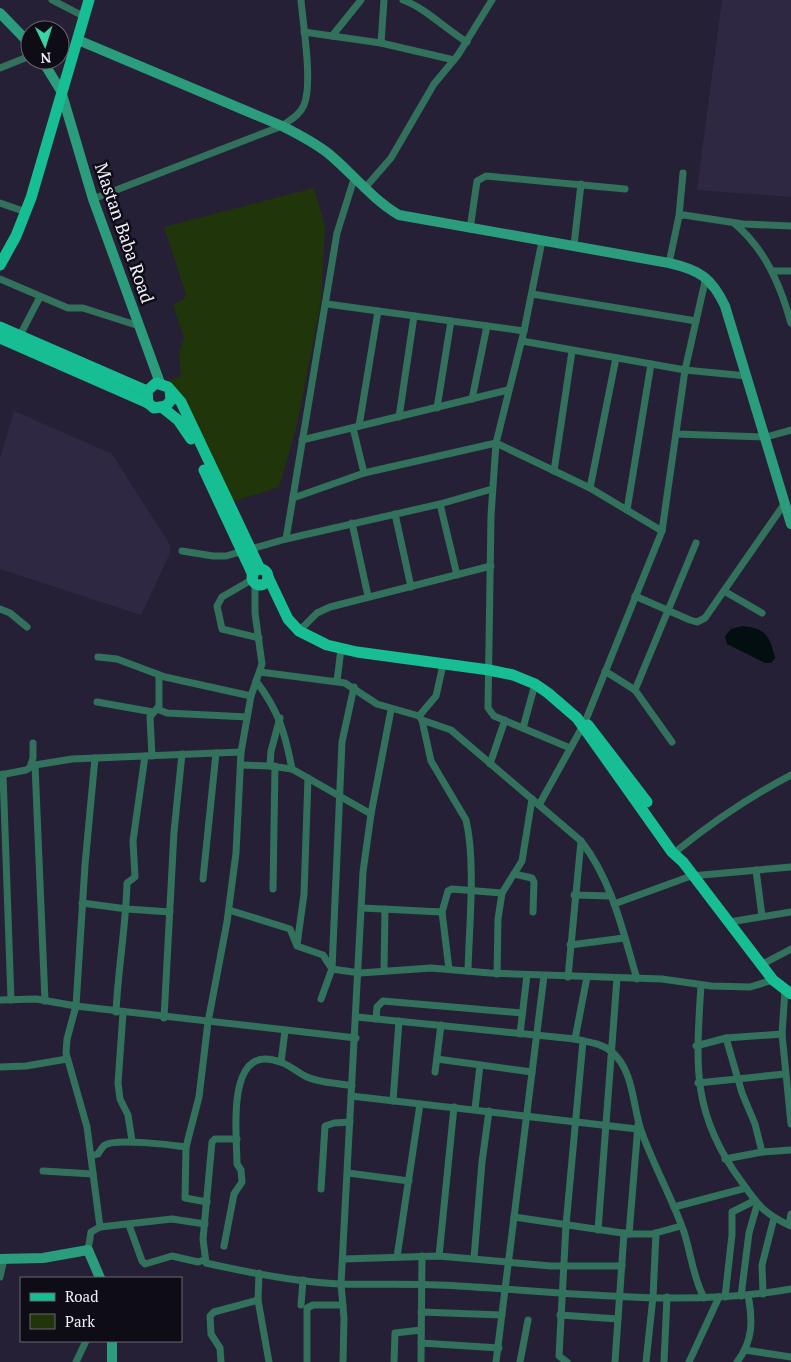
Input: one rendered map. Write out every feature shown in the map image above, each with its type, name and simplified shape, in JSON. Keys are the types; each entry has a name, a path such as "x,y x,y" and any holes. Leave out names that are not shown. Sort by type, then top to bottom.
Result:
{"main road":[{"path":"0,265 26,212 89,0"},
{"path":"79,36 97,0"},
{"path":"0,327 18,341 148,403 154,408 163,408 178,420 190,436 246,549"},
{"path":"0,338 18,341 147,391"},
{"path":"148,403 147,391 152,385 165,386 183,406 258,577 288,619 299,631 341,649 443,665 489,670 513,675 535,684 581,723 634,784 679,849 683,862"},
{"path":"163,408 171,400 165,386"},
{"path":"581,723 672,852 683,862 773,980 788,992"}],"street":[{"path":"52,0 83,16"},
{"path":"93,199 282,126 298,114 304,104 307,90 301,0"},
{"path":"332,36 361,0"},
{"path":"382,43 384,0"},
{"path":"402,0 420,8 449,32 467,42"},
{"path":"364,189 391,158 434,84 467,42 492,0"},
{"path":"0,13 20,34"},
{"path":"304,32 382,43 454,60"},
{"path":"79,36 310,140 324,150 364,189 399,215 542,242 574,245 669,263 691,269 706,277 718,292 725,306 791,524"},
{"path":"0,68 20,60"},
{"name":"Mastan Baba Road","path":"48,70 61,92 93,199 139,326 165,386"},
{"path":"669,263 679,216 683,173"},
{"path":"470,229 477,181 481,177 625,189"},
{"path":"286,539 327,304 337,233 354,179"},
{"path":"574,245 581,184"},
{"path":"0,203 26,212"},
{"path":"679,216 684,215 734,223 791,226"},
{"path":"734,223 748,235 772,271 782,291 791,323"},
{"path":"542,242 522,341 496,443 492,489 488,708 494,716 570,748"},
{"path":"772,271 791,271"},
{"path":"539,805 570,748 605,671 662,531 685,370 706,277"},
{"path":"0,279 68,308 89,310 139,326"},
{"path":"532,294 696,321"},
{"path":"18,341 40,297"},
{"path":"327,304 524,331"},
{"path":"364,473 356,427 378,311"},
{"path":"399,417 414,316"},
{"path":"437,408 451,321"},
{"path":"472,399 487,326"},
{"path":"522,341 685,370 747,376"},
{"path":"554,471 572,351"},
{"path":"590,488 616,358"},
{"path":"627,510 650,364"},
{"path":"302,440 508,390"},
{"path":"676,434 766,437 791,430"},
{"path":"293,498 364,473 496,443 590,488 662,531"},
{"path":"182,551 226,556 246,549 440,504 492,489"},
{"path":"636,596 697,622 704,618 785,503"},
{"path":"440,504 457,575"},
{"path":"395,514 411,587"},
{"path":"352,523 368,596"},
{"path":"635,690 696,543"},
{"path":"299,631 317,613 368,596 491,566"},
{"path":"207,1202 185,1198 186,1147 198,1097 208,1022 229,910 237,844 242,752 251,696 262,664 255,613 258,577"},
{"path":"258,577 222,597 217,606 222,630 259,638"},
{"path":"724,591 762,613"},
{"path":"0,608 10,613 27,627"},
{"path":"337,681 341,649"},
{"path":"98,657 116,659 159,675 251,696"},
{"path":"420,718 436,696 443,665"},
{"path":"605,671 635,690 672,742"},
{"path":"260,672 337,681 354,687 377,704 391,710 406,711 451,730 532,798 581,842 590,853 614,904 637,979"},
{"path":"132,1141 128,1115 120,1099 118,1083 120,1013 118,976 128,883 135,877 133,841 149,756 150,723 155,710 159,675"},
{"path":"256,681 271,700 280,717 292,769"},
{"path":"524,728 535,684"},
{"path":"321,999 332,969 342,742 354,687"},
{"path":"97,702 167,713 248,718"},
{"path":"343,1362 341,1284 360,973 363,872 371,814 391,710"},
{"path":"273,889 271,751 280,717"},
{"path":"420,718 431,761 466,820 470,852 468,971"},
{"path":"490,764 505,720"},
{"path":"33,743 45,1001"},
{"path":"12,1000 1,775 33,766 72,759 242,752"},
{"path":"203,879 216,753"},
{"path":"164,1018 174,832 182,754"},
{"path":"95,758 82,903 76,1006 66,1045 67,1059 85,1119 100,1227"},
{"path":"241,765 292,769 371,814"},
{"path":"679,849 751,797 791,775"},
{"path":"297,946 304,894 308,778"},
{"path":"497,974 498,918 502,893 522,861 532,798"},
{"path":"568,977 574,896 581,842"},
{"path":"614,904 694,876 791,867"},
{"path":"756,870 762,916"},
{"path":"514,874 532,878 534,882 533,912"},
{"path":"449,970 442,912 448,891 452,889 502,893"},
{"path":"574,896 611,896"},
{"path":"82,903 170,912"},
{"path":"362,908 442,912"},
{"path":"384,971 386,909"},
{"path":"229,910 290,929 297,946 323,955 332,969 360,973 431,968 497,974 637,979 750,987 773,980"},
{"path":"729,922 791,912"},
{"path":"570,945 624,938"},
{"path":"761,965 791,949"},
{"path":"520,1034 528,975"},
{"path":"496,1362 544,976"},
{"path":"575,1039 587,977"},
{"path":"598,1230 604,1126 617,978"},
{"path":"701,985 696,1046 698,1083 703,1106 725,1159 755,1203 774,1218 790,1226 791,1214"},
{"path":"788,992 782,1034 791,1124"},
{"path":"0,1000 45,1001 120,1013 356,1038"},
{"path":"376,1019 377,1007 383,1001 522,1013"},
{"path":"357,1016 575,1039 599,1045 612,1052 620,1061 635,1097 638,1120 622,1266 615,1362"},
{"path":"393,1101 399,1021"},
{"path":"435,1072 440,1026"},
{"path":"281,1062 285,1031"},
{"path":"696,1046 726,1038 782,1034"},
{"path":"726,1038 755,1124 762,1152"},
{"path":"567,1362 559,1356 560,1315 574,1122 583,1041"},
{"path":"1,1065 26,1066 67,1059"},
{"path":"224,1246 234,1194 242,1182 241,1170 237,1164 238,1092 243,1072 260,1059 281,1062 315,1080 352,1086"},
{"path":"437,1059 532,1072"},
{"path":"475,1109 480,1065"},
{"path":"698,1083 787,1070"},
{"path":"351,1096 637,1129"},
{"path":"397,1257 420,1104"},
{"path":"440,1256 454,1107"},
{"path":"474,1258 482,1162 489,1111"},
{"path":"638,1120 674,1206 695,1278 704,1298"},
{"path":"321,1189 326,1126 334,1122 350,1122"},
{"path":"204,1260 205,1224 213,1140 238,1139"},
{"path":"91,1156 98,1154 106,1144 123,1144 132,1141 186,1147"},
{"path":"725,1159 762,1152 791,1150"},
{"path":"43,1171 93,1174"},
{"path":"348,1173 409,1181"},
{"path":"674,1206 746,1188"},
{"path":"737,1362 746,1350 752,1328 744,1296 749,1233 755,1203"},
{"path":"689,1362 722,1297 732,1235 732,1212 755,1203"},
{"path":"514,1217 627,1234 656,1232 681,1226"},
{"path":"763,1294 762,1265 774,1218"},
{"path":"100,1277 88,1250 91,1232 100,1227 172,1219 205,1224"},
{"path":"129,1225 142,1261 146,1264 172,1256 198,1262 204,1260"},
{"path":"646,1362 653,1297 656,1232"},
{"path":"0,1276 2,1259 43,1258 88,1250"},
{"path":"421,1362 422,1256"},
{"path":"343,1259 440,1256 564,1266 622,1266"},
{"path":"204,1260 206,1263 259,1273 341,1284 421,1285 667,1298 744,1296 791,1289"},
{"path":"259,1273 258,1300 269,1362"},
{"path":"301,1305 303,1280"},
{"path":"664,1362 667,1298"},
{"path":"222,1362 220,1348 211,1334 210,1316 214,1312 258,1300"},
{"path":"307,1362 307,1308 314,1305 343,1305"},
{"path":"421,1312 502,1315"},
{"path":"560,1315 618,1319"},
{"path":"520,1362 528,1320"},
{"path":"394,1362 395,1332 421,1330"},
{"path":"76,1362 86,1342"},
{"path":"112,1342 112,1362"},
{"path":"421,1343 499,1348"},
{"path":"746,1350 791,1357"}],"shaded area":[{"path":"722,0 791,0 791,197 697,190"},
{"path":"14,411 112,454 170,545 170,553 141,615 0,569 0,459"},
{"path":"743,626 757,629 765,634 771,644 775,658 771,663 765,663 727,644 725,636 731,629"}],"green space":[{"path":"314,188 325,226 321,302 296,429 279,487 229,503 169,380 181,376 179,354 184,338 173,305 184,299 186,294 164,227"}]}
